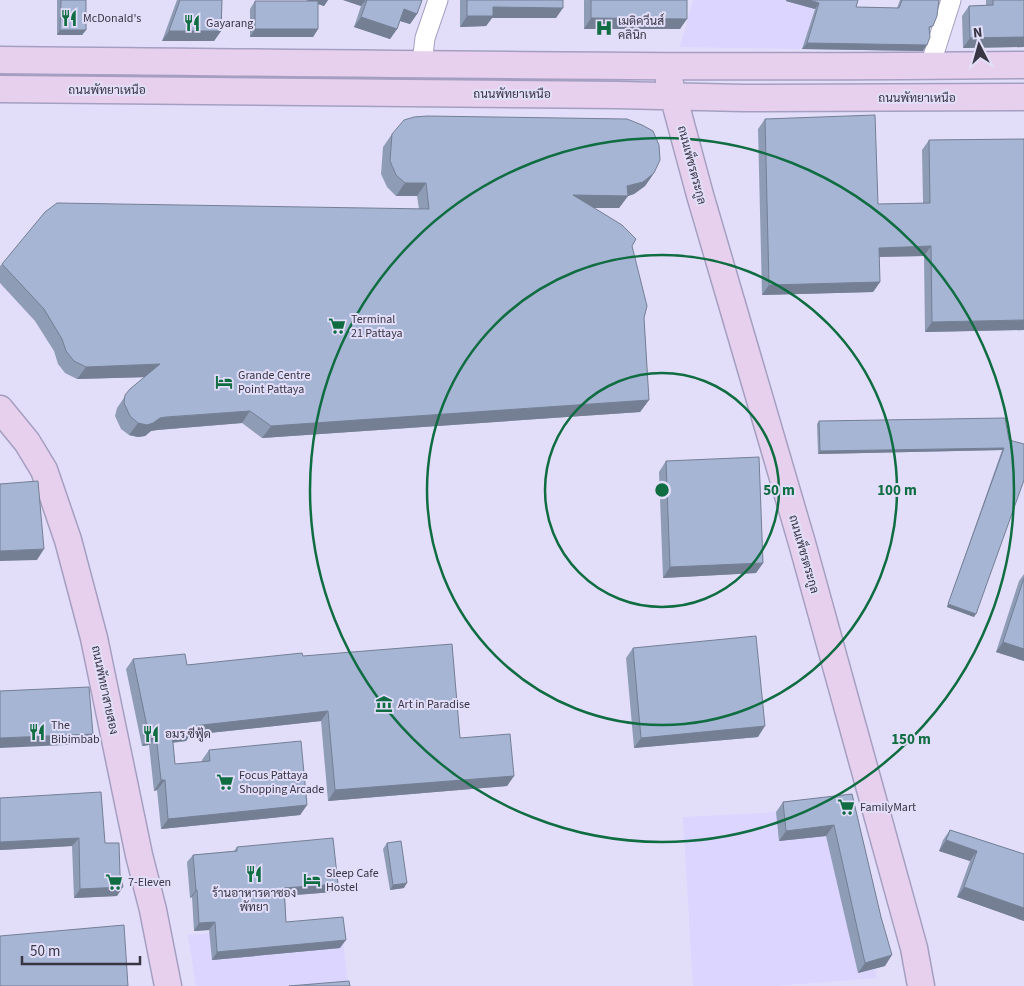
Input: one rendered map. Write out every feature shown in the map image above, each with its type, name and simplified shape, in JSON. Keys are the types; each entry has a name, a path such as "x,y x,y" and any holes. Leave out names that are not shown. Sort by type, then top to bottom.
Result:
{"main road":[{"path":"0,60 422,64 1024,65"},
{"name":"ถนนเพ็ชรตระกูล","path":"665,65 700,195 802,543 914,948 921,986"},
{"name":"ถนนพัทยาเหนือ","path":"0,89 673,95 743,98 1024,97"},
{"path":"618,95 653,110 668,123 700,195"},
{"name":"ถนนพัทยาสายสอง","path":"0,409 27,442 44,470 68,540 100,666 168,986"}],"street":[{"path":"422,64 425,38 438,0"},
{"path":"930,66 951,0"}],"shaded area":[{"path":"693,0 817,0 802,49 680,47"},
{"path":"844,804 877,978 774,986 693,986 683,817 764,813"},
{"path":"341,923 348,986 196,986 188,935"}],"building":[{"name":"McDonald's","path":"61,0 86,0 86,30 60,30"},
{"name":"Gayarang","path":"180,0 222,0 221,31 169,31"},
{"path":"367,0 422,0 417,14 404,9 397,29 361,17"},
{"path":"467,0 563,0 563,8 493,7 493,16 467,16"},
{"path":"591,0 687,0 687,19 591,18"},
{"path":"809,0 858,0 856,7 899,8 902,0 939,0 937,16 933,26 929,27 930,37 927,45 807,43 819,3"},
{"path":"993,0 1024,0 1024,37 970,38 969,6 993,5"},
{"path":"255,1 318,1 318,29 255,29"},
{"path":"875,115 878,204 930,203 929,140 1024,139 1024,320 932,322 931,246 879,248 880,282 769,285 765,119"},
{"name":"Terminal 21 Pattaya","path":"427,116 627,119 653,131 659,145 660,160 654,173 643,182 627,186 628,196 573,195 622,225 636,239 632,246 647,306 644,318 649,400 271,426 250,411 166,417 147,425 138,423 130,416 124,403 125,395 160,364 86,367 74,361 66,351 62,339 44,309 2,264 45,212 57,203 429,209 426,183 405,183 396,175 390,161 392,134 404,120"},
{"path":"1005,418 1009,440 1024,444 1024,480 976,614 948,604 1004,448 820,451 819,421"},
{"path":"759,457 763,563 670,567 666,461"},
{"path":"38,481 44,549 0,551 0,484"},
{"path":"1024,578 1024,649 1003,642"},
{"path":"756,636 765,726 641,738 633,648"},
{"path":"452,644 460,738 510,734 514,776 335,790 328,711 193,726 194,731 172,733 175,764 210,761 209,750 301,741 307,805 168,819 165,780 161,780 156,735 149,736 133,659 185,654 187,665 302,653 303,656"},
{"path":"89,687 93,734 0,738 0,691"},
{"path":"101,792 105,843 119,843 120,874 123,887 80,889 79,838 0,842 0,798"},
{"path":"852,794 881,917 892,955 865,963 834,825 786,831 783,802"},
{"path":"950,830 1024,854 1024,908 964,887 977,851 946,840"},
{"path":"333,838 338,884 284,888 286,922 343,917 346,940 217,952 215,922 199,923 193,855 237,851 237,847"},
{"path":"401,841 407,883 393,885 387,843"},
{"path":"124,925 128,986 0,986 0,936"},
{"path":"349,981 350,986 289,986"}],"place":[{"name":"McDonald's","path":"69,18"},
{"name":"Gayarang","path":"192,23"},
{"name":"เมดิควีนส์ คลินิก","path":"604,28"},
{"name":"Terminal 21 Pattaya","path":"337,326"},
{"name":"Grande Centre Point Pattaya","path":"224,382"},
{"name":"Art in Paradise","path":"384,704"},
{"name":"The Bibimbab","path":"37,732"},
{"name":"อมร ซีฟู้ด","path":"151,734"},
{"name":"Focus Pattaya Shopping Arcade","path":"225,782"},
{"name":"FamilyMart","path":"846,807"},
{"name":"ร้านอาหารดาซอง พัทยา","path":"254,874"},
{"name":"Sleep Cafe Hostel","path":"312,880"},
{"name":"7-Eleven","path":"114,882"}]}
